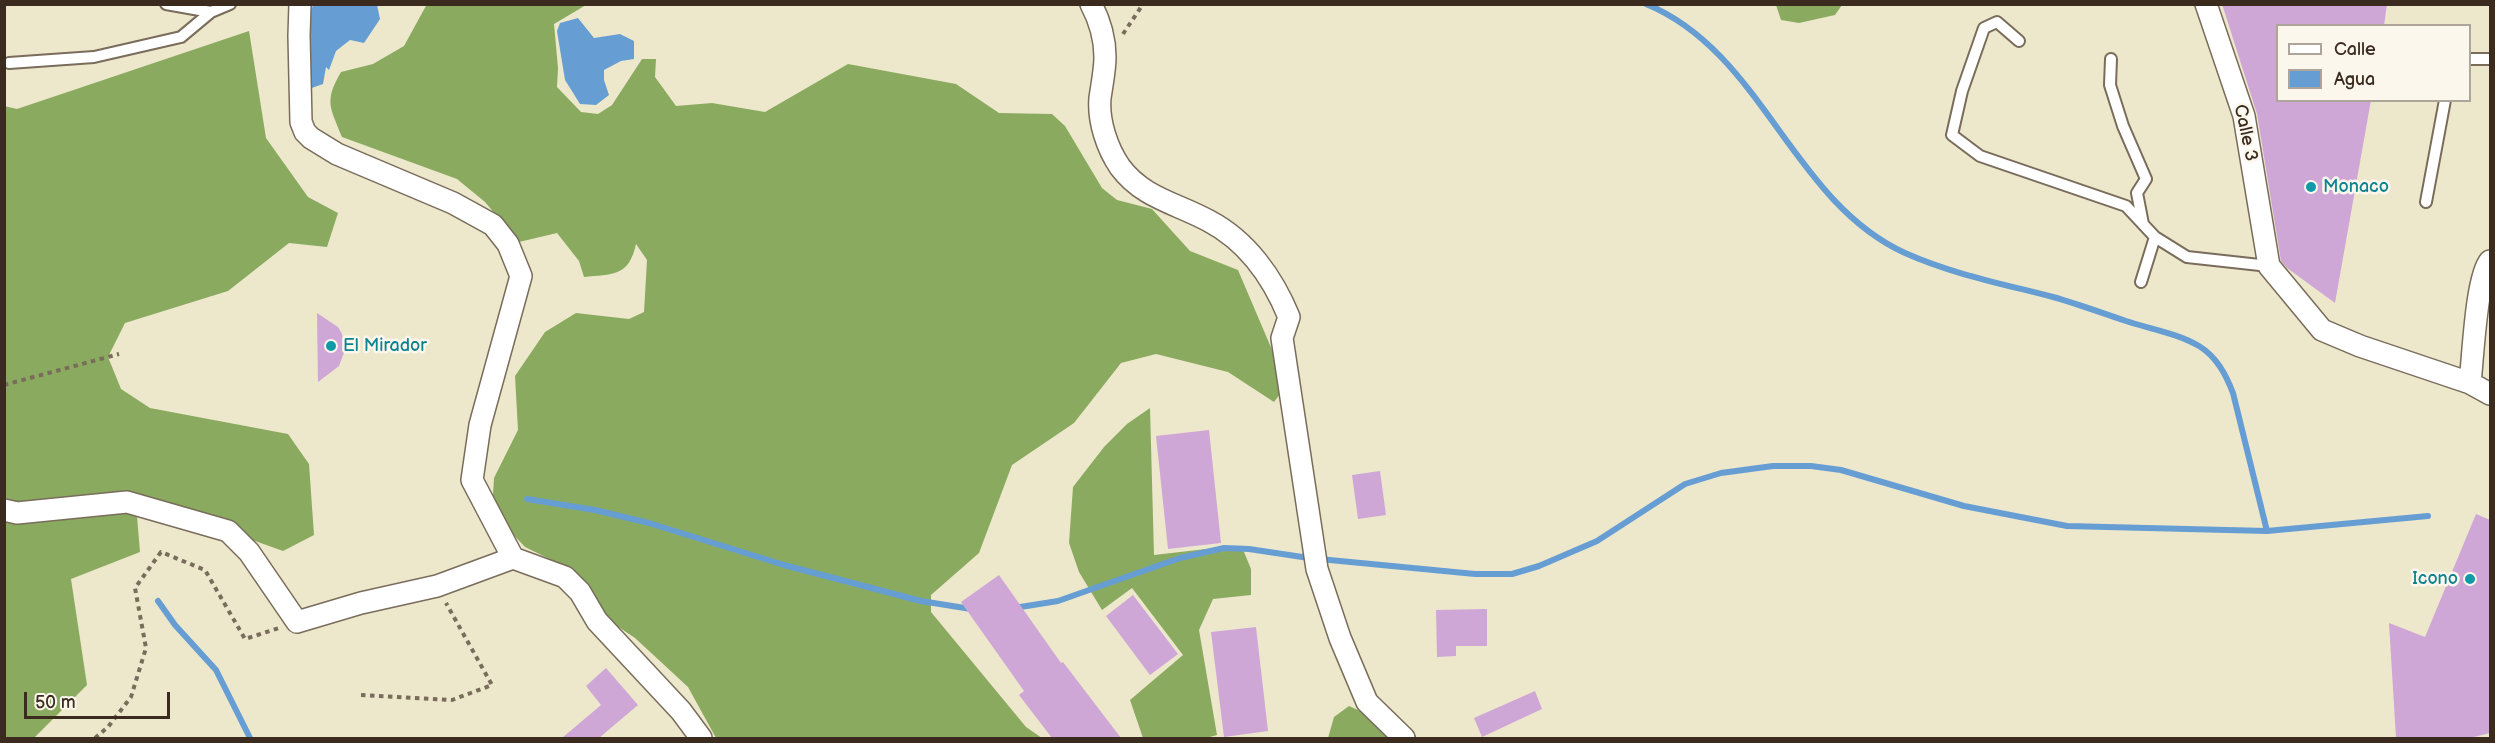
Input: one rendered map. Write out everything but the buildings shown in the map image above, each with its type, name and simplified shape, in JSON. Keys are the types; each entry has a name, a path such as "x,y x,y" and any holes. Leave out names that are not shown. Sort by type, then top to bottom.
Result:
{"street":[{"path":"300,4 298,36 301,111 305,132 337,154 453,203 493,225 508,244 521,276 480,425 472,480 513,558"},
{"path":"1091,4 1098,18 1105,46 1106,60 1100,101 1102,129 1121,167 1141,190 1211,222 1249,251 1279,292 1289,317 1282,338 1317,570 1340,638 1367,702 1404,738"},
{"name":"Calle 3","path":"2206,4 2244,116 2269,266"},
{"path":"2470,383 2478,309 2485,267 2490,261"},
{"path":"2269,266 2322,330 2360,346 2470,383 2490,394"},
{"path":"4,510 17,513 127,502 228,531 249,552 297,622 361,603 437,586 513,558 565,577 580,592 597,621 681,711 701,738"}],"lane":[{"path":"166,4 211,12"},
{"path":"9,63 94,57 181,37 211,12 230,4"},
{"path":"2019,41 1997,22 1984,28 1962,91 1952,135 1980,156 2126,206 2155,237 2187,257 2269,266"},
{"path":"2111,59 2110,85 2123,126 2146,179 2137,193 2143,225"},
{"path":"2471,59 2490,59"},
{"path":"2427,202 2445,102"},
{"path":"2141,282 2155,237"}],"path":[{"path":"4,385 119,354"},
{"path":"95,738 108,727 131,697 147,648 135,588 161,552 205,570 245,639 297,622"},
{"path":"362,695 452,700 492,685 437,586"}],"green space":[{"path":"427,4 586,5 554,24 558,68 557,87 581,112 598,114 612,105 642,59 656,59 655,77 676,106 712,103 765,112 848,64 956,84 999,113 1052,114 1065,126 1102,188 1117,200 1152,209 1190,251 1238,270 1287,385 1274,402 1228,372 1156,354 1121,363 1074,423 1012,465 979,553 931,595 931,612 1026,727 1042,738 716,738 688,687 635,638 605,618 576,572 525,547 492,512 494,478 518,430 515,376 545,332 576,313 629,319 644,312 647,260 636,244 629,263 618,272 584,277 579,261 557,233 519,242 485,202 457,179 342,137 331,104 332,90 341,72 373,64 404,46"},
{"path":"1776,4 1842,5 1835,15 1799,23 1781,20"},
{"path":"249,31 266,138 308,197 338,213 327,247 289,243 228,291 125,323 108,357 121,389 150,408 288,434 309,464 314,535 283,551 177,513 137,516 140,552 71,579 87,685 34,738 4,738 4,106 17,109"},
{"path":"1150,408 1154,555 1232,546 1244,552 1251,569 1251,595 1213,599 1199,630 1217,735 1206,738 1143,738 1130,700 1183,655 1132,588 1102,610 1079,572 1069,543 1073,487 1104,447 1127,424"},
{"path":"1349,706 1418,738 1328,738 1334,717"}],"water":[{"path":"313,5 377,5 380,19 364,43 350,40 336,51 329,70 326,67 323,84 306,90 308,20"},
{"path":"578,18 594,38 620,34 634,41 634,59 621,61 604,70 604,80 609,95 596,105 580,104 565,80 557,31 560,23"}],"waterway":[{"path":"1646,4 1686,26 1720,56 1833,199 1866,229 1905,253 1941,267 2053,297 2182,338 2211,355 2233,393 2267,531 2428,516"},
{"path":"1014,608 1058,601 1180,558 1224,548 1475,574 1512,574 1539,566 1597,541 1685,484 1721,473 1773,466 1811,466 1841,470 1964,506 2067,526 2267,531"},
{"path":"527,499 595,510 649,523 784,565 921,601 971,609"},
{"path":"158,601 175,625 216,670 250,738"}],"place":[{"name":"Monaco","path":"2311,187"},
{"name":"El Mirador","path":"331,346"},
{"name":"Icono","path":"2470,579"}]}
